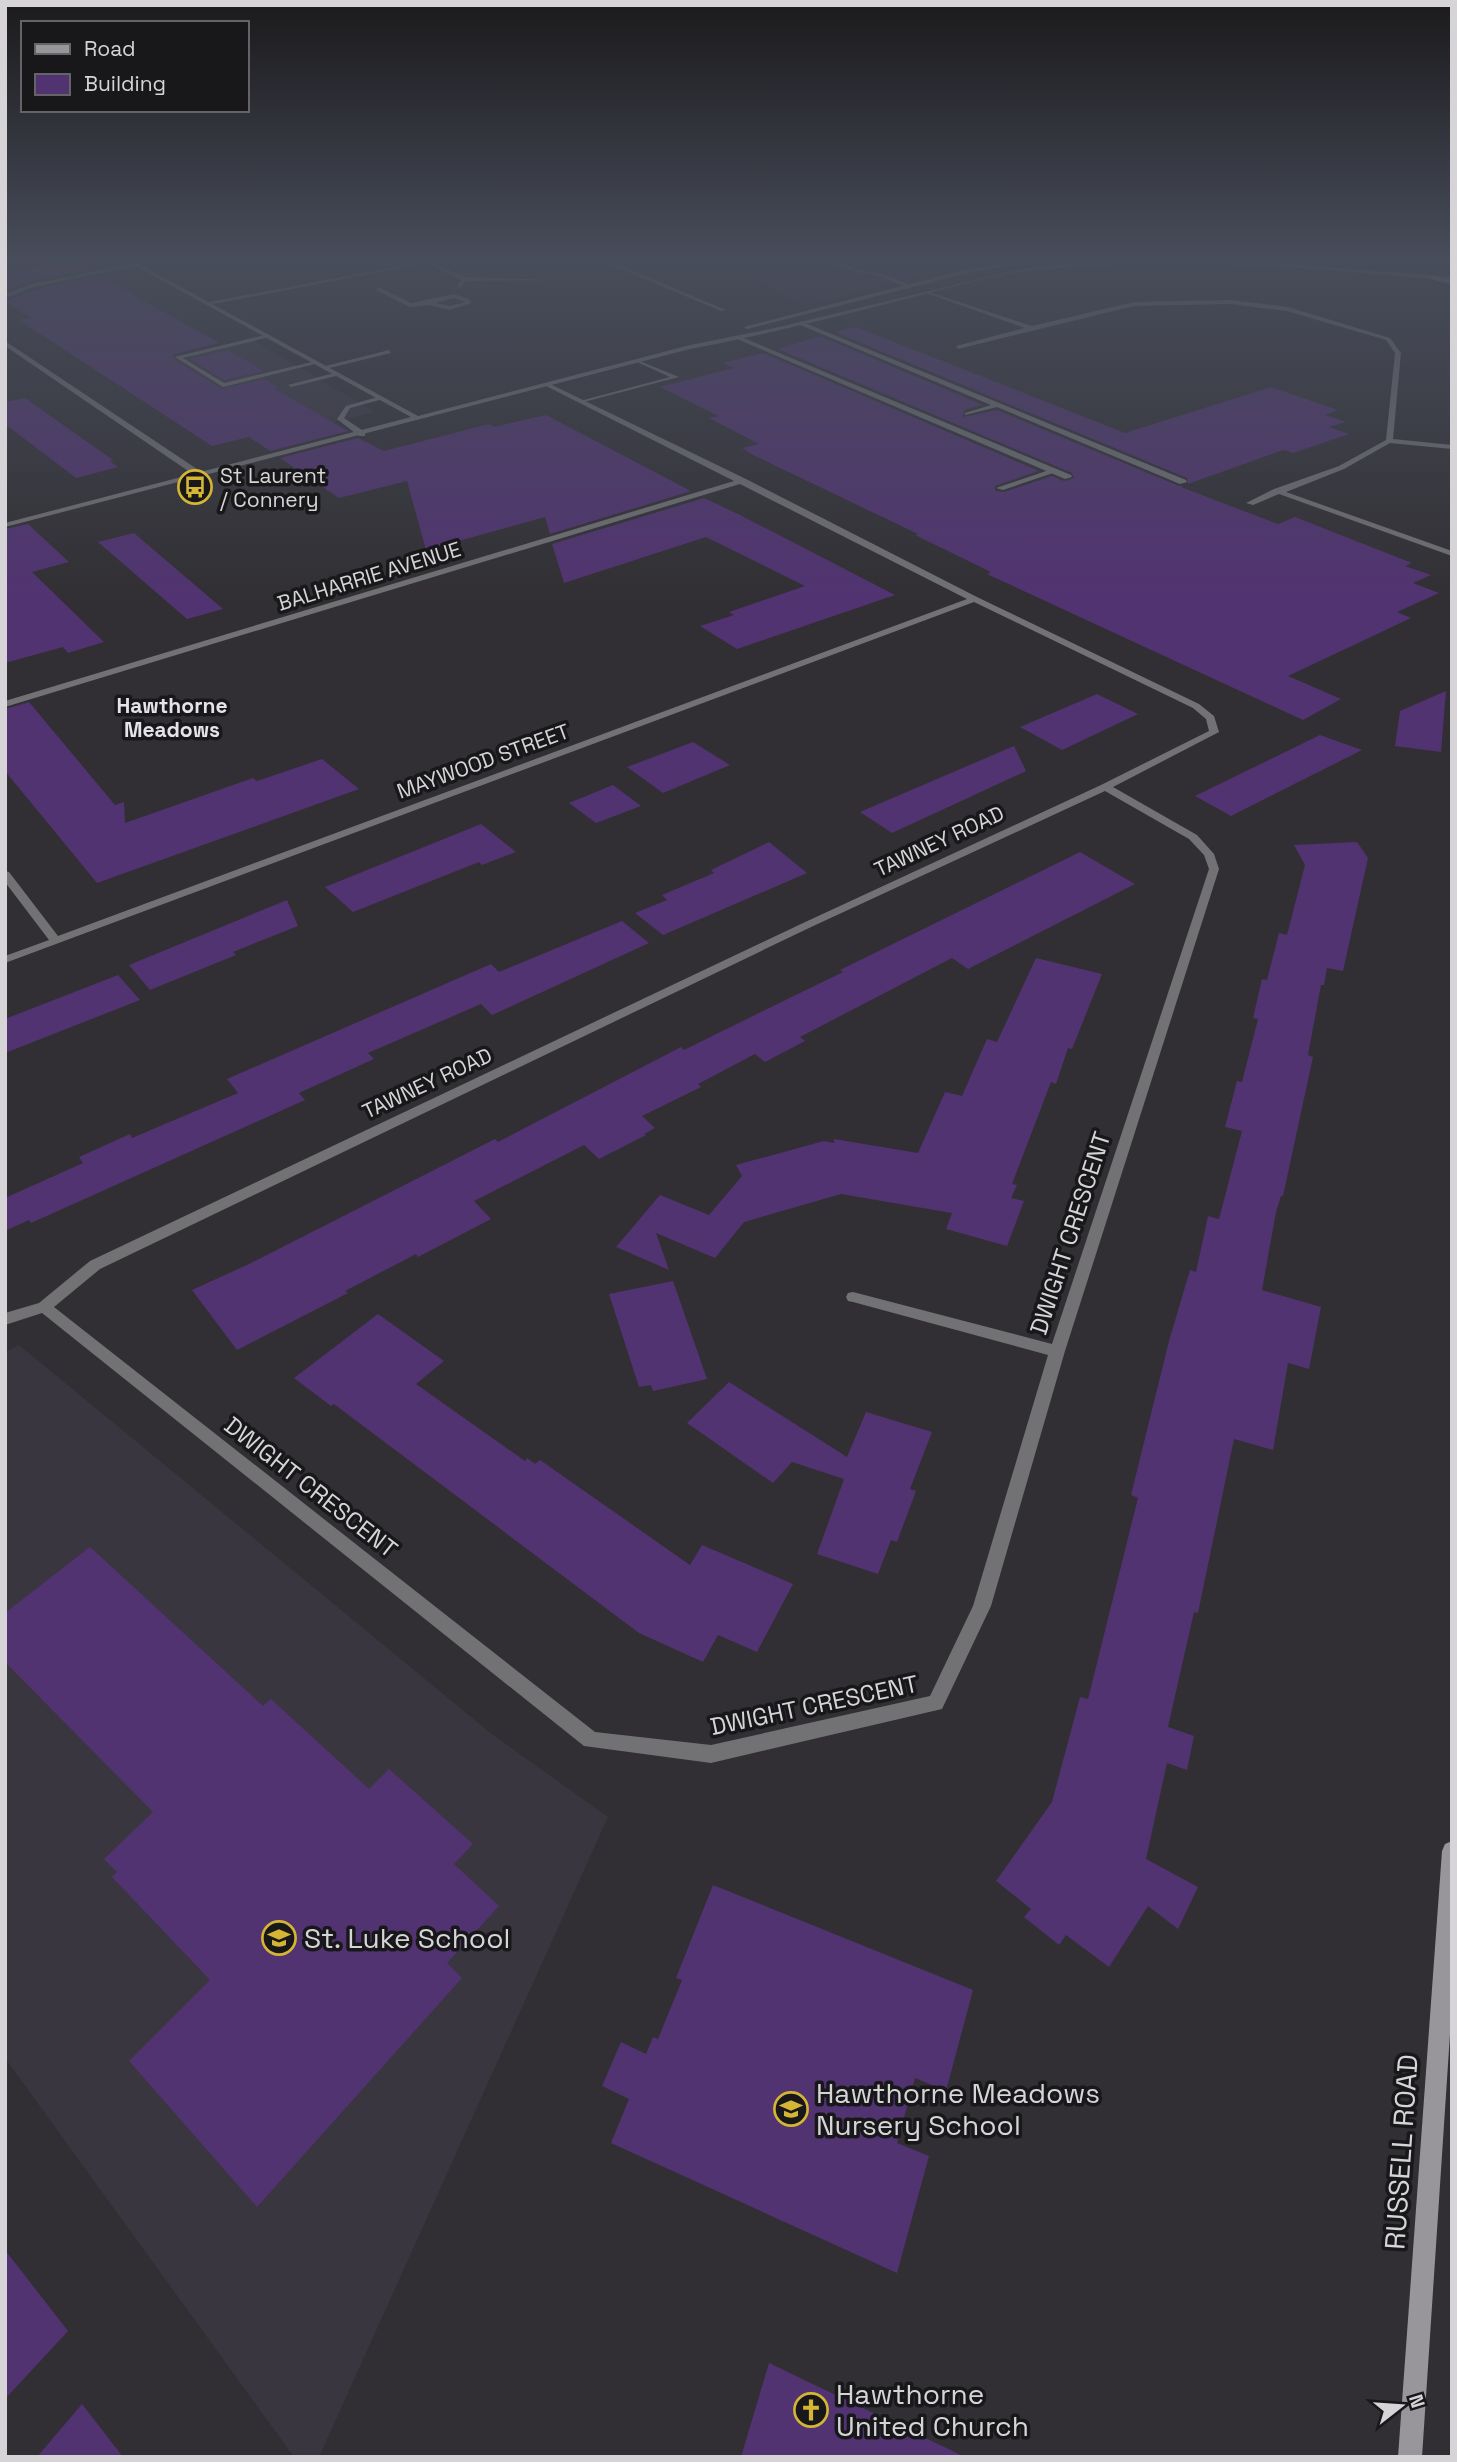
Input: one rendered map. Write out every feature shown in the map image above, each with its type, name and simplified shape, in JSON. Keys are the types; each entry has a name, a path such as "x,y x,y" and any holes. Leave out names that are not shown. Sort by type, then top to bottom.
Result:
{"main road":[{"name":"RUSSELL ROAD","path":"1410,2457 1452,1851"}],"street":[{"path":"46,371 200,475"},
{"path":"201,371 223,385 283,371"},
{"path":"332,371 419,419"},
{"path":"5,524 601,371"},
{"path":"582,402 676,377 662,371"},
{"path":"817,371 1068,477"},
{"path":"916,371 1183,482"},
{"path":"1250,503 1380,448 1388,441 1396,371"},
{"path":"291,386 338,374"},
{"name":"TAWNEY ROAD","path":"5,1319 44,1307 95,1265 817,920 1105,787 1214,732 1211,718 1196,706 974,599 548,385"},
{"path":"362,434 340,419 348,407 381,398"},
{"path":"967,414 998,405"},
{"path":"1388,441 1452,447"},
{"path":"1000,488 1055,471"},
{"name":"BALHARRIE AVENUE","path":"5,704 743,481"},
{"path":"1277,491 1452,554"},
{"name":"MAYWOOD STREET","path":"5,960 974,599"},
{"name":"DWIGHT CRESCENT","path":"44,1307 591,1740 711,1754 936,1703 982,1606 1057,1351 1214,869 1209,854 1194,837 1105,787"},
{"path":"5,874 56,941"},
{"path":"853,1297 1057,1351"}],"shaded area":[{"path":"185,371 305,371 375,412 285,434"},
{"name":"St. Luke School","path":"19,1345 493,1735 608,1817 319,2457 294,2457 5,2058 5,1352"}],"building":[{"path":"97,371 193,371 222,389 264,379 279,388 275,389 348,431 270,451 249,437 212,446"},
{"path":"209,371 264,371 224,380"},
{"path":"723,371 805,371 1039,471 995,486 995,491 1004,492 1052,476 1064,481 1074,478 1072,473 830,371 902,371 983,405 964,410 963,417 997,410 1184,486 1181,487 1278,524 1295,517 1412,563 1405,566 1431,575 1413,583 1439,593 1397,612 1411,618 1288,676 1341,699 1303,720 987,574 991,572 755,456 742,448 759,444 709,418 719,416 660,387"},
{"path":"929,371 967,371 1125,433 1271,387 1338,410 1325,415 1346,422 1329,427 1349,434 1293,453 1283,450 1188,484 1187,478"},
{"path":"25,398 113,460 110,461 118,467 76,478 5,424 5,402"},
{"path":"546,415 691,491 550,534 545,517 426,550 407,481 339,498 280,458 358,438 384,451 489,424 494,427"},
{"path":"704,498 895,595 737,649 700,626 734,615 729,612 805,586 706,537 564,583 552,544"},
{"path":"28,524 69,562 32,572 104,642 68,653 63,647 5,663 5,529"},
{"path":"134,533 223,609 187,619 98,542"},
{"path":"1446,691 1441,752 1395,746 1400,711"},
{"path":"1097,694 1138,714 1062,750 1020,727"},
{"path":"29,702 115,805 124,802 125,823 253,778 257,781 322,759 359,789 97,883 5,771 5,709"},
{"path":"1320,735 1362,750 1231,816 1195,796"},
{"path":"693,742 730,765 663,793 627,767"},
{"path":"1014,746 1026,771 892,833 860,812"},
{"path":"613,785 641,806 596,823 569,803"},
{"path":"481,824 516,852 482,865 479,862 353,912 325,887"},
{"path":"769,842 807,873 663,935 635,913 667,900 662,895 714,873 711,870"},
{"path":"1357,842 1368,858 1343,971 1327,968 1324,985 1321,985 1308,1055 1313,1057 1283,1196 1276,1212 1262,1290 1321,1307 1309,1369 1288,1363 1273,1450 1234,1439 1198,1613 1194,1612 1168,1727 1194,1736 1187,1770 1167,1763 1146,1859 1198,1887 1178,1929 1148,1906 1109,1967 1066,1935 1059,1945 1024,1917 1031,1909 996,1881 1052,1802 1080,1697 1088,1699 1138,1498 1131,1495 1169,1341 1190,1270 1196,1272 1208,1216 1219,1219 1242,1131 1225,1127 1237,1081 1242,1082 1258,1019 1253,1018 1262,979 1267,980 1279,933 1287,935 1305,865 1294,845"},
{"path":"1080,852 1135,884 968,969 952,958 800,1037 805,1041 765,1062 755,1054 698,1084 701,1087 642,1116 655,1128 644,1134 646,1135 599,1159 584,1145 474,1201 491,1219 418,1257 416,1254 345,1291 348,1293 237,1350 192,1290 249,1264 495,1139 498,1142 681,1047 684,1050 843,972 840,970"},
{"path":"287,900 298,926 233,952 236,955 150,990 129,965"},
{"path":"622,921 649,943 492,1015 481,1004 368,1053 374,1059 299,1093 305,1100 31,1223 29,1220 5,1231 5,1198 83,1163 79,1157 130,1134 132,1138 238,1093 227,1079 491,964 499,972"},
{"path":"1036,958 1102,974 1072,1049 1068,1048 1056,1084 1051,1082 1012,1184 1017,1185 1011,1198 1024,1201 1007,1246 946,1229 952,1213 841,1194 744,1222 715,1258 656,1233 669,1270 616,1247 660,1195 709,1215 742,1176 736,1165 824,1141 834,1143 834,1139 918,1153 945,1092 962,1096 987,1039 997,1042"},
{"path":"118,975 140,1000 5,1053 5,1019"},
{"path":"673,1281 707,1379 653,1391 651,1385 639,1387 609,1294"},
{"path":"378,1314 444,1361 416,1384 525,1461 527,1458 535,1464 540,1460 690,1565 702,1545 793,1584 757,1652 718,1635 703,1662 639,1633 334,1404 331,1406 294,1378"},
{"path":"729,1382 847,1457 866,1412 932,1432 910,1489 916,1491 897,1542 891,1540 878,1574 817,1554 844,1479 792,1462 773,1483 687,1423"},
{"path":"90,1547 263,1706 271,1699 369,1789 389,1769 473,1844 454,1864 499,1906 447,1963 462,1978 257,2207 129,2061 210,1980 112,1877 117,1872 104,1859 153,1812 5,1662 5,1613"},
{"path":"713,1885 973,1990 946,2091 915,2078 897,2143 929,2156 897,2273 611,2143 629,2099 602,2086 621,2042 646,2054 653,2037 658,2039 682,1980 676,1978"},
{"path":"5,2250 68,2331 5,2399"},
{"name":"Hawthorne United Church","path":"769,2363 965,2457 741,2457"},
{"path":"82,2404 123,2457 37,2457"}],"place":[{"name":"St Laurent / Connery","path":"195,487"},
{"name":"St. Luke School","path":"279,1938"},
{"name":"Hawthorne Meadows Nursery School","path":"791,2109"},
{"name":"Hawthorne United Church","path":"811,2410"}],"district":[{"name":"Hawthorne Meadows","path":"172,717"}]}
